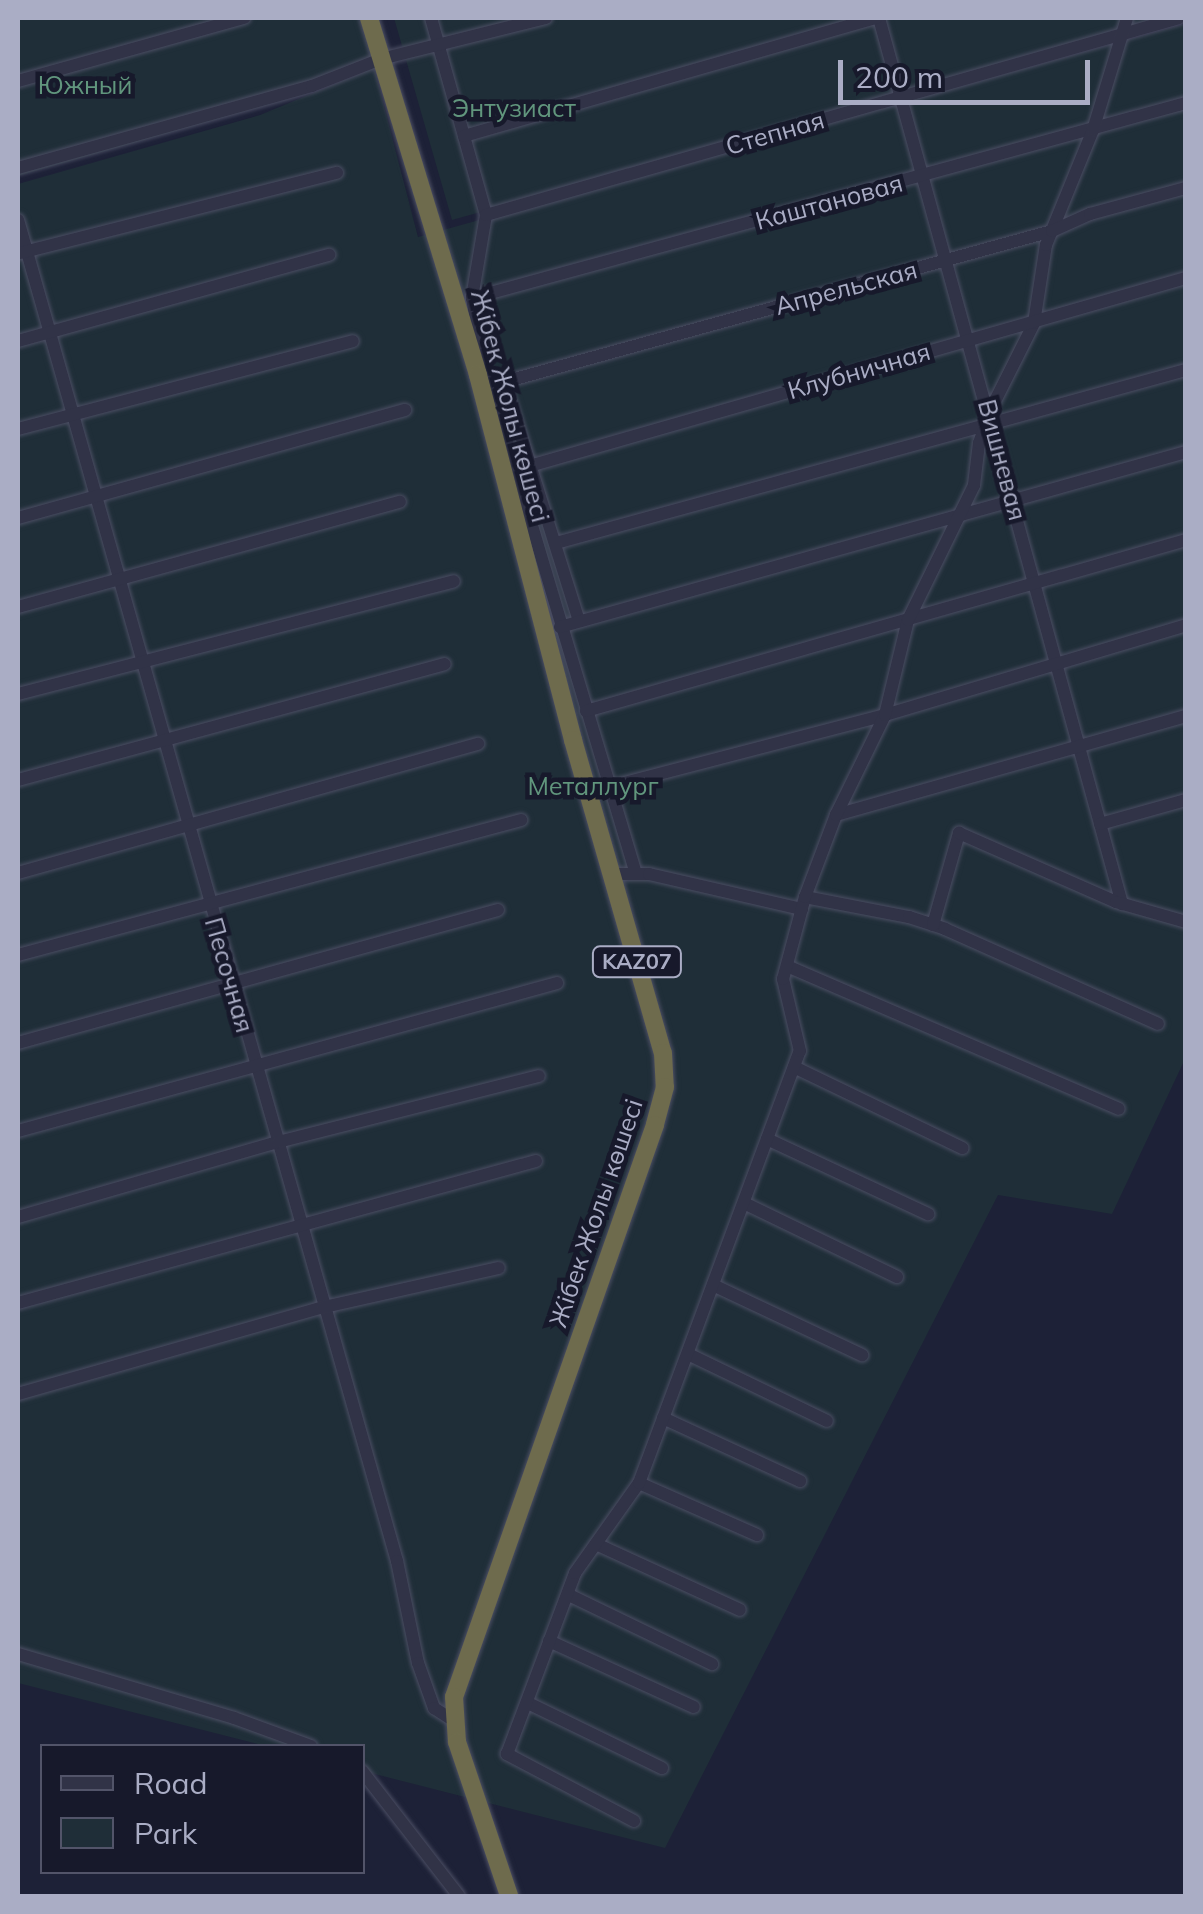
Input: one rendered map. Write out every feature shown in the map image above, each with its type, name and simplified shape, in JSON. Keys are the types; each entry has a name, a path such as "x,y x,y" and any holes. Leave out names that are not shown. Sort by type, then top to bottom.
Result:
{"highway":[{"name":"Жібек Жолы көшесі","path":"370,18 478,375 611,874 659,1035 664,1087 656,1124 454,1697 454,1721 510,1896"}],"street":[{"path":"18,81 244,18"},
{"path":"431,18 486,214 472,298 484,365 636,874"},
{"path":"18,168 312,86 381,59 440,48 546,18"},
{"path":"464,136 877,18"},
{"name":"Вишневая","path":"877,18 1122,904"},
{"path":"634,1821 507,1754 575,1573 639,1483 794,1067 800,1050 783,979 803,903 836,815 885,715 908,620 974,485 988,420 1034,324 1046,245 1093,130 1127,18"},
{"name":"Степная","path":"486,214 1179,18"},
{"name":"Каштановая","path":"472,298 1186,103"},
{"path":"22,253 337,173"},
{"name":"Апрельская","path":"533,466 504,382 1052,231 1090,214 1186,188"},
{"name":"Песочная","path":"18,220 22,253 49,332 138,660 190,824 231,982 397,1561 418,1664 434,1708 454,1721"},
{"path":"18,341 329,255"},
{"name":"Клубничная","path":"533,466 1186,278"},
{"path":"18,428 353,341"},
{"path":"556,544 988,420 1186,370"},
{"path":"18,518 405,410"},
{"path":"560,627 1186,452"},
{"path":"533,466 579,622"},
{"path":"18,608 400,502"},
{"path":"586,710 1186,540"},
{"path":"18,694 454,580"},
{"path":"609,787 885,715 1186,625"},
{"path":"18,780 444,664"},
{"path":"836,815 1186,716"},
{"path":"18,873 478,744"},
{"path":"1100,824 1186,800"},
{"path":"18,955 208,900 521,820"},
{"path":"932,925 959,833 1122,904 1186,922"},
{"path":"611,874 636,874 932,925 1158,1024"},
{"path":"18,1044 498,910"},
{"path":"787,966 1119,1109"},
{"path":"18,1131 556,983"},
{"path":"794,1067 962,1148"},
{"path":"18,1217 278,1142 539,1076"},
{"path":"768,1139 928,1214"},
{"path":"18,1303 536,1161"},
{"path":"744,1204 898,1278"},
{"path":"18,1394 324,1308 500,1268"},
{"path":"713,1285 862,1355"},
{"path":"688,1354 827,1421"},
{"path":"663,1418 800,1481"},
{"path":"639,1483 757,1535"},
{"path":"596,1544 740,1610"},
{"path":"569,1595 712,1664"},
{"path":"548,1640 694,1707"},
{"path":"18,1654 234,1718 306,1744"},
{"path":"528,1702 662,1768"},
{"path":"365,1775 459,1896"}],"green space":[{"name":"Южный","path":"18,18 360,18 373,65 284,100 18,176"},
{"name":"Энтузиаст","path":"394,18 1177,18 452,220"},
{"name":"Металлург","path":"1185,24 1185,1059 1112,1214 998,1195 665,1848 365,1772 365,1744 258,1744 18,1683 18,184 260,115 374,68 418,237"}]}
